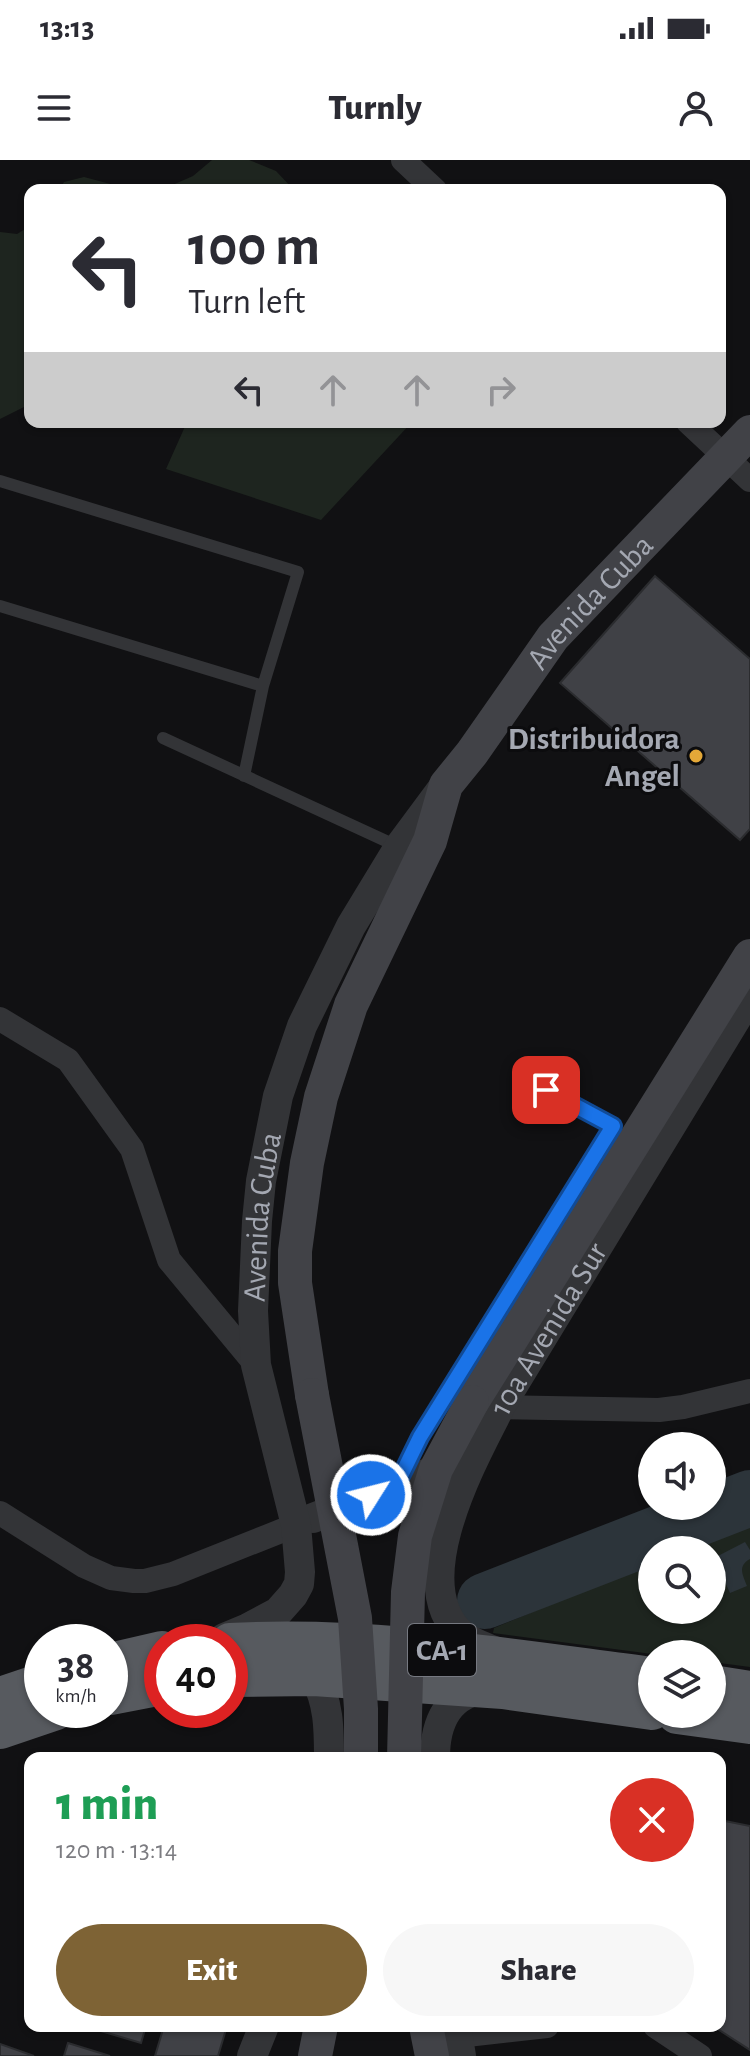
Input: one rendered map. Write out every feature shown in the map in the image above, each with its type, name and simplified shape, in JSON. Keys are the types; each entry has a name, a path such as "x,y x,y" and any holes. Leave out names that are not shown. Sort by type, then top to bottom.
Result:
{"highway":[{"name":"CA-1","path":"248,1642 275,1640 431,1648 506,1674 638,1707"},
{"name":"CA-1","path":"248,1677 506,1674 638,1677"},
{"path":"726,1687 750,1691"},
{"path":"0,1697 24,1689"},
{"path":"0,1729 24,1721"},
{"path":"726,1721 750,1724"}],"main road":[{"name":"Avenida Cuba","path":"361,1752 355,1618 312,1395 295,1283 295,1251 305,1176 321,1097 351,1005 430,841 446,785 553,637 738,468 750,432"},
{"name":"10a Avenida Sur","path":"404,1752 408,1592 415,1536 436,1469 486,1404 750,956"},
{"path":"315,2056 320,2032"}],"street":[{"path":"403,160 429,184"},
{"path":"695,428 738,468"},
{"name":"Avenida Cuba","path":"248,1628 278,1612 293,1595 299,1584 300,1572 296,1525 256,1365 253,1311 261,1181 278,1096 302,1026 351,926 399,847 446,785"},
{"name":"10a Avenida Sur","path":"506,1674 464,1637 445,1609 440,1577 450,1514 476,1454 486,1404 750,996"},
{"path":"0,1019 68,1060 132,1149 169,1260 256,1365"},
{"path":"486,1404 659,1410 750,1391"},
{"path":"0,1513 84,1566 111,1578 145,1581 173,1574 476,1454"},
{"path":"435,1752 437,1729 444,1712 472,1691 484,1689 506,1674"},
{"path":"314,1676 329,1718 329,1752"},
{"path":"252,2056 262,2032"},
{"path":"446,2040 504,2032"},
{"path":"664,2032 700,2056"}],"lane":[{"path":"0,481 298,572 263,686 244,776"},
{"path":"0,606 263,686"},
{"path":"163,738 399,847"},
{"path":"396,1486 420,1437 613,1126 546,1090"}],"shaded area":[{"path":"212,160 249,160 276,171 288,184 175,184 193,176"},
{"path":"84,177 110,184 63,184"},
{"path":"24,230 24,407 0,419 0,232 17,234"},
{"path":"184,428 406,428 321,520 166,469"},
{"path":"750,1524 750,1667 726,1664 726,1640 638,1640 638,1652 493,1633 494,1628 638,1568 638,1624 726,1624 726,1536 719,1536"},
{"path":"745,1542 750,1550 750,1559 742,1568 747,1586 730,1593 726,1584 726,1552"}],"building":[{"name":"Distribuidora Angel","path":"655,576 750,659 750,829 740,840 560,683"},
{"path":"726,1821 750,1826 750,2050 722,2032 726,2032"},
{"path":"104,2032 144,2032 141,2043"},
{"path":"162,2032 225,2032 218,2056 155,2056"},
{"path":"68,2043 110,2056 64,2056"},
{"path":"0,2044 34,2056 0,2056"}],"waterway":[{"path":"485,1601 750,1498"}],"place":[{"name":"Distribuidora Angel","path":"696,756"}],"route":[{"path":"371,1495 396,1486 412,1450 613,1126 546,1090"}]}
